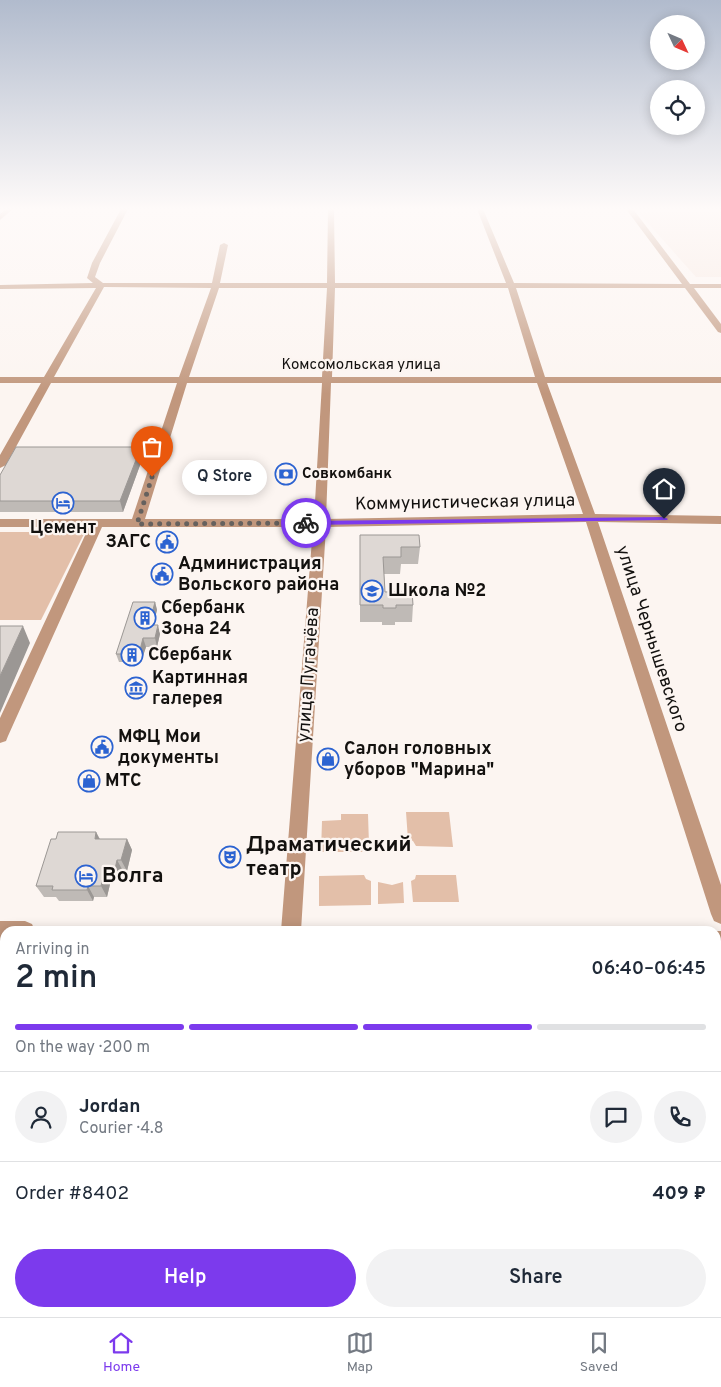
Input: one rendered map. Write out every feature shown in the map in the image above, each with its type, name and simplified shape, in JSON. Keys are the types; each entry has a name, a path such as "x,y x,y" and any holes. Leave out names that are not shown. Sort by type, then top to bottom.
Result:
{"street":[{"path":"94,270 91,278 101,285"},
{"path":"137,524 183,379 216,285 219,270"},
{"name":"улица Пугачёва","path":"290,926 320,523 331,270"},
{"name":"улица Чернышевского","path":"505,270 541,380 590,518 721,914"},
{"path":"676,270 721,330"},
{"path":"0,465 101,285"},
{"path":"0,287 101,285 721,286"},
{"name":"Комсомольская улица","path":"0,380 721,380"},
{"name":"Коммунистическая улица","path":"0,523 320,523 590,518 721,520"},
{"path":"0,736 96,523"}],"shaded area":[{"path":"690,270 721,270 721,277 696,277"},
{"path":"0,532 85,532 41,620 0,620"},
{"path":"406,812 449,812 453,847 416,846 413,841 408,840"},
{"path":"341,814 368,814 369,845 362,852 321,852 322,821 341,820"},
{"path":"364,875 366,879 371,881 371,905 319,906 319,876"},
{"path":"416,875 456,875 459,902 413,902 411,881 415,879"},
{"path":"378,882 392,885 403,882 404,903 378,904"}],"building":[{"path":"16,447 141,447 120,501 0,501 0,475"},
{"path":"360,535 419,535 420,547 401,547 401,557 383,557 385,592 412,591 413,605 396,605 396,608 383,608 383,605 360,605"},
{"path":"133,602 155,602 149,625 158,625 155,638 143,638 139,654 116,654"},
{"path":"0,626 23,626 0,676"},
{"name":"Волга","path":"58,832 96,832 95,839 127,839 121,860 117,860 115,869 105,869 101,886 88,886 87,890 52,890 53,886 36,886 51,839 56,839"}],"way so far":[{"path":"152,477 137,524 306,523"}],"place":[{"name":"Совкомбанк","path":"286,474"},
{"name":"Q Store","path":"152,477"},
{"name":"Цемент","path":"63,503"},
{"name":"ЗАГС","path":"167,542"},
{"name":"Администрация Вольского района","path":"162,574"},
{"name":"Школа №2","path":"372,591"},
{"name":"Сбербанк Зона 24","path":"145,618"},
{"name":"Сбербанк","path":"132,655"},
{"name":"Картинная галерея","path":"136,688"},
{"name":"МФЦ Мои документы","path":"102,747"},
{"name":"Салон головных уборов \"Марина\"","path":"328,759"},
{"name":"МТС","path":"89,781"},
{"name":"Драматический театр","path":"230,857"},
{"name":"Волга","path":"86,876"}],"route":[{"path":"306,523 590,518 664,519"}]}
